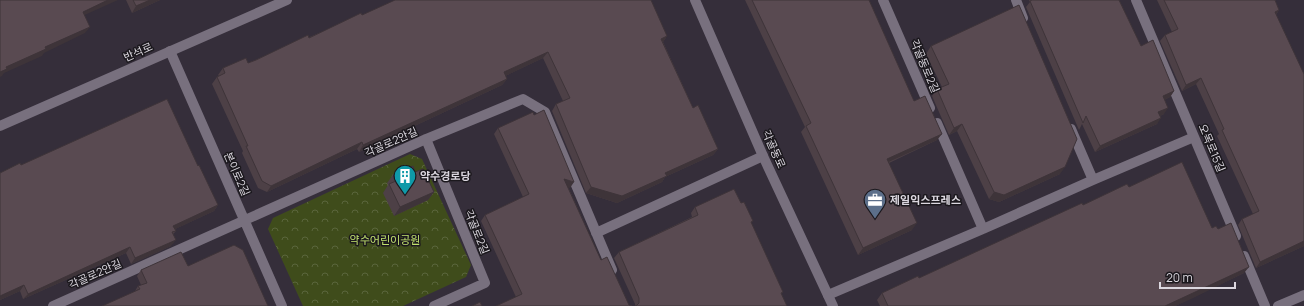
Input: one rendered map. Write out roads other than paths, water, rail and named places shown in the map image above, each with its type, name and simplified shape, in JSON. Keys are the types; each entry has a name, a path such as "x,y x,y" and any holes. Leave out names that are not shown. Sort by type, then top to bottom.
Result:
{"street":[{"name":"반석로","path":"0,126 287,0"},
{"name":"각골동로","path":"695,0 763,156 833,306"},
{"name":"각골동로2길","path":"883,0 983,229"},
{"path":"1016,0 1028,29"},
{"name":"오목로15길","path":"1136,0 1265,306"},
{"name":"본이로2길","path":"170,51 282,306"},
{"name":"각골로2안길","path":"53,306 426,139 523,99 545,112 616,277"},
{"path":"1068,122 1093,180"},
{"path":"828,295 983,229 1194,136"},
{"name":"각골로2길","path":"426,139 485,283 434,306"},
{"path":"596,233 763,156"},
{"path":"1278,306 1304,295"}],"place":[{"name":"약수경로당","path":"405,196"},
{"name":"제일익스프레스","path":"875,220"}],"park label":[{"name":"약수어린이공원","path":"385,240"}]}
